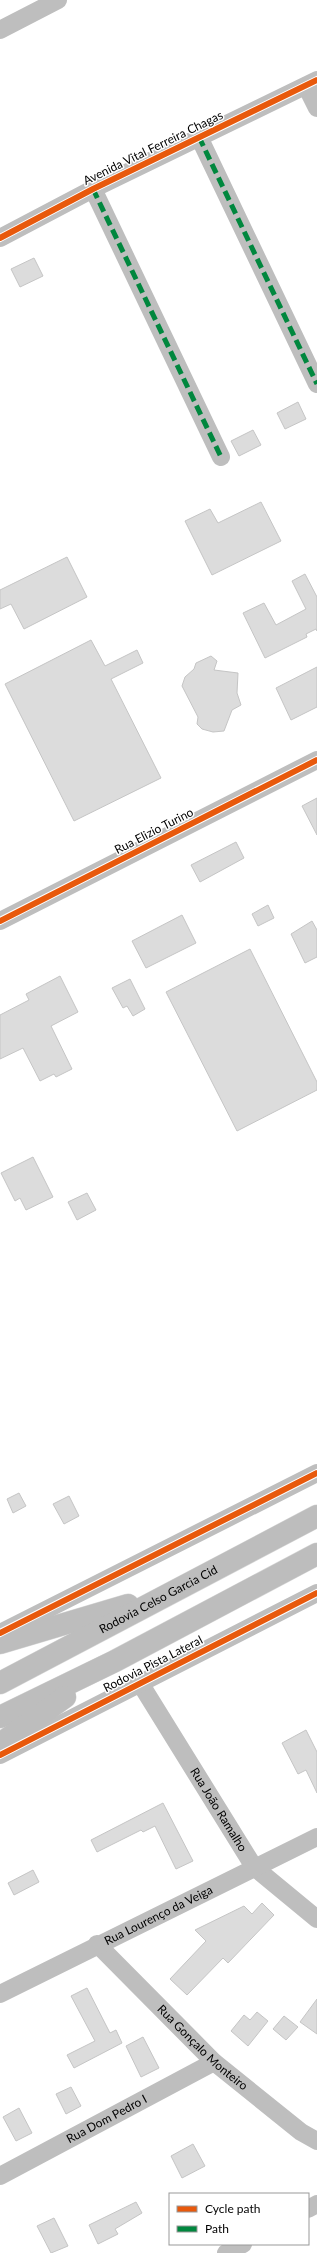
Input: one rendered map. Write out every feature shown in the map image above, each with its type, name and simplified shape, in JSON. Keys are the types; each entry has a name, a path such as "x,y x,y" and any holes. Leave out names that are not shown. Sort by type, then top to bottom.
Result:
{"highway":[{"name":"Rodovia Celso Garcia Cid","path":"0,1683 317,1516"},
{"path":"0,1717 115,1661 317,1554"},
{"path":"0,1643 175,1590"},
{"path":"0,1744 115,1661"}],"street":[{"path":"0,30 58,0"},
{"path":"311,83 317,108"},
{"name":"Avenida Vital Ferreira Chagas","path":"0,238 93,189 311,83"},
{"path":"199,137 317,384"},
{"path":"93,189 221,457"},
{"name":"Rua Elizio Turino","path":"0,921 317,760"},
{"path":"0,1633 317,1473"},
{"name":"Rodovia Pista Lateral","path":"0,1755 317,1593"},
{"name":"Rua João Ramalho","path":"140,1684 254,1867 317,1919"},
{"name":"Rua Lourenço da Veiga","path":"0,1994 97,1944 317,1837"},
{"name":"Rua Gonçalo Monteiro","path":"97,1944 214,2062 301,2132 317,2141"},
{"name":"Rua Dom Pedro I","path":"0,2176 214,2062"},
{"path":"226,2253 241,2245"}],"building":[{"path":"34,258 43,276 20,287 11,269"},
{"path":"298,402 306,419 285,429 277,413"},
{"path":"253,430 261,445 239,456 231,441"},
{"path":"261,502 281,541 212,575 185,521 210,509 218,523"},
{"path":"67,557 87,597 24,629 11,604 0,609 0,590"},
{"path":"305,574 317,597 317,631 316,629 306,634 307,637 265,658 243,613 264,603 276,625 306,609 292,581"},
{"path":"91,640 105,666 137,650 143,663 111,679 161,778 74,821 5,684"},
{"path":"211,656 217,661 214,670 238,673 237,693 241,705 232,710 224,731 213,732 202,729 197,724 198,717 182,686 185,677 194,669 196,663"},
{"path":"317,667 317,707 291,720 276,688"},
{"path":"317,798 317,835 302,806"},
{"path":"236,842 244,858 200,882 191,865"},
{"path":"268,905 274,918 258,926 252,914"},
{"path":"182,915 196,943 146,968 132,941"},
{"path":"312,921 317,930 317,957 305,963 291,934"},
{"path":"250,949 317,1082 317,1090 237,1131 166,992"},
{"path":"60,976 78,1012 51,1026 72,1069 56,1077 54,1074 40,1081 23,1048 0,1059 0,1015 29,1000 26,994"},
{"path":"130,979 145,1009 133,1016 127,1006 123,1008 112,988"},
{"path":"33,1157 53,1197 26,1210 20,1198 15,1201 1,1173"},
{"path":"87,1193 96,1210 77,1220 68,1202"},
{"path":"19,1493 26,1506 13,1513 7,1499"},
{"path":"69,1496 79,1516 64,1524 53,1504"},
{"path":"306,1730 317,1752 317,1793 306,1770 298,1774 282,1743"},
{"path":"163,1803 193,1861 176,1869 155,1826 143,1832 141,1830 97,1852 91,1840"},
{"path":"33,1870 39,1882 14,1895 8,1883"},
{"path":"262,1903 274,1915 228,1963 223,1958 187,1995 170,1979 206,1941 195,1930 244,1906 252,1914"},
{"path":"87,1988 110,2033 116,2030 122,2043 74,2068 67,2055 95,2041 71,1996"},
{"path":"317,1999 317,2034 300,2022"},
{"path":"257,2012 268,2021 248,2046 231,2031 244,2015 250,2020"},
{"path":"284,2016 298,2027 286,2040 273,2029"},
{"path":"143,2037 159,2068 141,2077 126,2046"},
{"path":"71,2087 81,2106 66,2114 56,2094"},
{"path":"19,2108 32,2133 16,2141 3,2117"},
{"path":"193,2144 205,2166 182,2178 171,2156"},
{"path":"136,2202 142,2213 115,2229 118,2234 98,2244 89,2225"},
{"path":"54,2218 68,2246 51,2253 37,2226"}],"marked path":[{"path":"199,137 317,384"},
{"path":"93,189 221,457"}],"cycle path":[{"path":"0,238 93,189 317,80"},
{"path":"0,921 317,760"},
{"path":"0,1633 317,1473"},
{"path":"0,1755 317,1593"}]}
